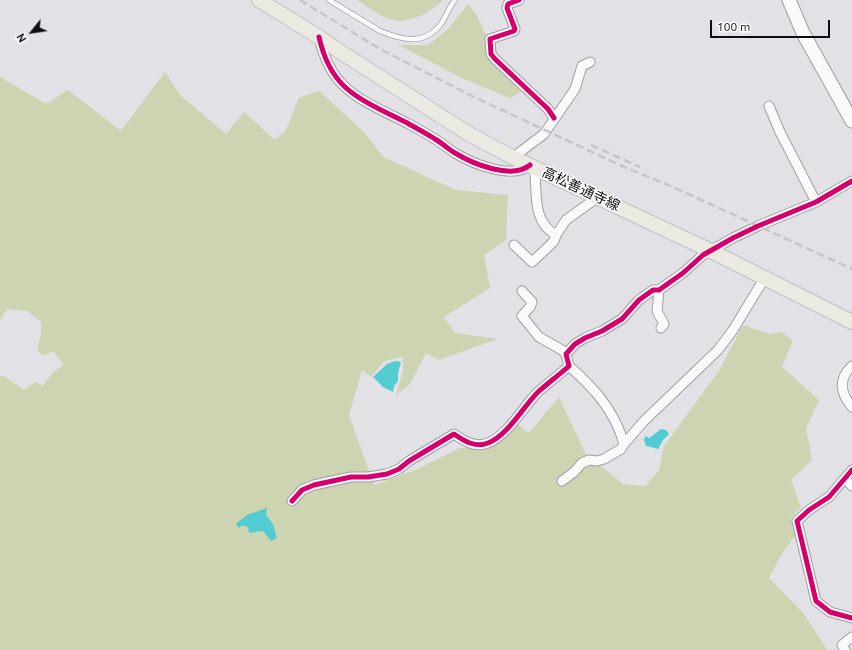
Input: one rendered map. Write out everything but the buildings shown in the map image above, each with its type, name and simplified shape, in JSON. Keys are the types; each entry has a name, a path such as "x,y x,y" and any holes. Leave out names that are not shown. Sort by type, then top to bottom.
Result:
{"main road":[{"name":"高松善通寺線","path":"259,0 319,36 469,134 514,158 711,251 852,322"},
{"path":"789,0 803,33 852,121"}],"street":[{"path":"519,0 508,4 515,29 514,32 490,39 491,54 548,109 554,118"},
{"path":"319,36 323,52 336,78 346,88 359,97 437,140 456,154 477,164 505,171 518,171 533,167 539,219 548,230 556,235"},
{"path":"514,158 544,134 575,89 582,66 590,62"},
{"path":"769,106 780,132 816,202"},
{"path":"566,354 575,344 602,331 622,319 639,300 653,290 659,290 683,274 703,255 758,226 816,202 852,181"},
{"path":"514,245 532,262 554,241 556,235 566,220 598,197"},
{"path":"562,481 574,472 582,463 589,460 597,461 604,459 621,449 644,421 718,350 733,330 764,279"},
{"path":"659,290 657,311 664,324 661,328"},
{"path":"522,291 532,302 530,307 522,316 540,337 566,354 569,366 595,390 602,399 620,432 624,444"},
{"path":"292,501 302,490 314,485 351,476 368,477 386,474 400,469 409,461 454,434 464,441 473,444 488,443 500,435 538,392 569,366"},
{"path":"852,366 846,372 841,387 844,396 852,407"},
{"path":"852,470 829,497 809,510 797,521 816,600 830,612 852,618"},
{"path":"845,478 852,486"},
{"path":"845,650 842,645 852,637"}],"lane":[{"path":"329,0 380,31 414,40 423,39 433,32 441,24 455,0"}],"green space":[{"path":"357,0 443,0 420,16 413,19 399,21 389,19 374,12"},
{"path":"468,4 476,14 486,35 491,58 521,92 510,98 464,79 398,45 428,45 448,29"},
{"path":"165,72 179,94 226,134 244,112 274,139 285,132 299,98 319,91 364,132 383,157 456,190 508,195 506,240 484,255 490,288 444,317 455,333 498,339 438,360 426,353 410,384 396,395 403,371 403,357 384,361 371,377 362,370 349,415 374,485 415,470 460,448 484,447 517,424 529,433 559,397 585,453 623,484 646,486 659,470 664,446 719,371 743,325 769,334 782,332 793,341 782,367 819,400 806,428 812,460 791,480 801,507 791,518 796,534 781,555 769,578 803,613 827,650 0,650 0,376 4,376 24,390 35,382 43,386 53,372 64,365 53,351 44,356 37,350 41,334 41,322 27,311 7,309 0,320 0,77 46,104 68,90 121,131"}],"water":[{"path":"395,361 401,362 398,373 398,381 394,386 393,392 383,387 373,377 387,364"},
{"path":"661,429 666,430 669,434 663,440 658,449 646,446 644,440 645,436 649,438"},
{"path":"267,508 266,515 273,524 277,538 271,541 263,531 249,533 248,527 242,525 239,528 236,524 247,515"}],"railway":[{"path":"300,0 380,49 472,96 622,166 673,187 852,269"},
{"path":"591,145 640,167"}],"cycle path":[{"path":"519,0 508,4 507,8 515,29 514,31 490,39 491,54 548,109 554,118"},
{"path":"319,37 325,57 332,70 340,82 359,98 409,124 455,153 482,166 503,171 513,171 530,165"},
{"path":"292,501 302,490 314,485 351,477 368,477 387,474 399,469 409,461 454,434 474,444 479,445 488,443 502,434 532,398 569,366 566,354 575,344 602,331 622,319 639,300 653,290 659,290 683,273 703,255 758,226 816,202 852,181"},
{"path":"852,470 829,497 809,510 797,521 816,601 830,612 852,618"}]}
